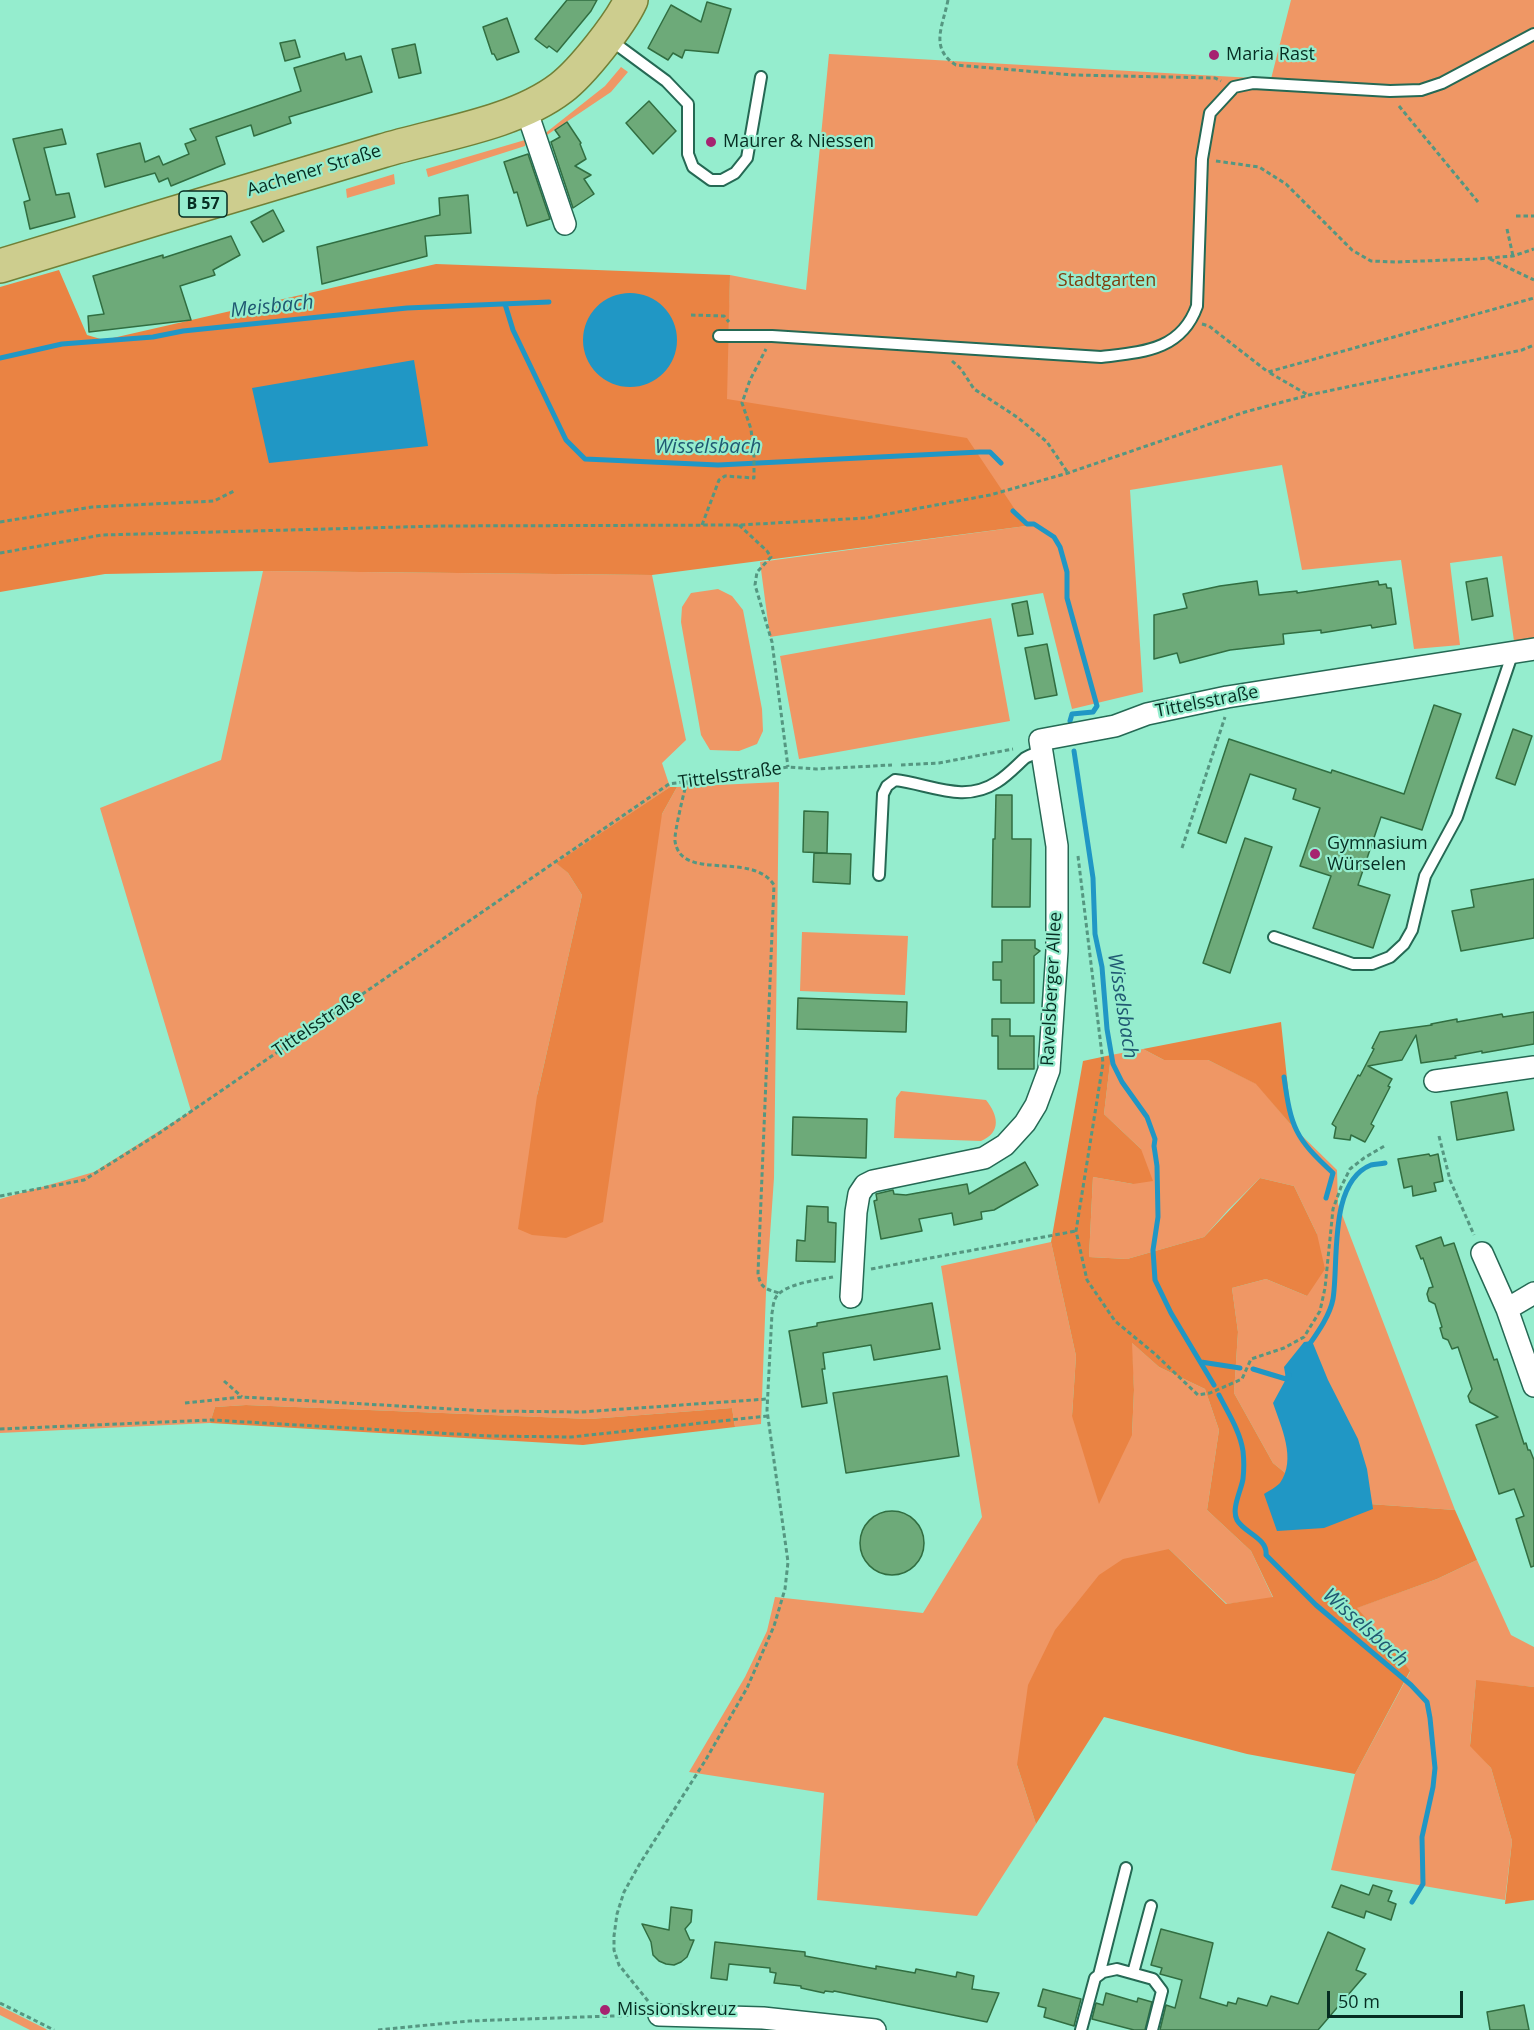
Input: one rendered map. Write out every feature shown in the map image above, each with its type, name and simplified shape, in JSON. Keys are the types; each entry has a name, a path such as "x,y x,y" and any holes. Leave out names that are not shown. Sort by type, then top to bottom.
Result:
{"main road":[{"name":"Aachener Straße","path":"0,266 373,154 497,120 526,109 561,88 615,27 631,0"}],"street":[{"path":"526,109 565,224"},
{"name":"Tittelsstraße","path":"1041,746 1115,726 1147,714 1227,697 1524,650"},
{"name":"Ravelsberger Allee","path":"851,1297 856,1212 859,1194 865,1185 873,1181 984,1158 1005,1145 1025,1123 1036,1105 1049,1070 1057,951 1057,846 1041,746"},
{"path":"1435,1081 1534,1067"},
{"path":"1482,1253 1507,1309 1534,1386"},
{"path":"1507,1309 1534,1293"},
{"path":"659,2015 764,2018 875,2030"}],"lane":[{"path":"719,336 772,336 1101,357 1146,351 1179,337 1192,320 1197,306 1202,159 1210,113 1234,87 1253,83 1390,92 1421,90 1442,83 1534,34"},
{"path":"607,37 666,81 688,104 688,154 693,167 702,176 711,180 722,180 735,173 747,158 761,77"},
{"path":"1274,937 1353,964 1372,964 1390,957 1404,944 1412,930 1425,876 1457,817 1524,650"},
{"path":"879,875 882,794 894,780 962,793 976,792 1012,771 1041,746"},
{"path":"1099,1975 1126,1868"},
{"path":"1133,1973 1151,1906"},
{"path":"1081,2030 1095,1978 1103,1972 1117,1969 1152,1979 1162,1991 1152,2030"}],"path":[{"path":"948,0 939,44 945,58 956,65 1073,75 1215,78 1234,87"},
{"path":"1390,92 1403,113 1478,202"},
{"path":"1202,159 1259,167 1286,184 1352,250 1371,261 1488,258 1513,256 1534,249"},
{"path":"1516,216 1534,216"},
{"path":"1507,230 1513,256"},
{"path":"1488,258 1534,280"},
{"path":"1268,372 1534,298"},
{"path":"691,315 724,316 740,335"},
{"path":"1192,320 1209,326 1268,372 1309,395"},
{"path":"702,525 719,480 725,476 754,478 751,429 742,403 750,380 772,336"},
{"path":"0,553 102,535 439,526 739,525 866,518 990,495 1068,473 1245,412 1309,395 1522,350 1534,345"},
{"path":"937,348 961,369 974,389 1017,417 1047,442 1068,473"},
{"path":"0,522 92,507 214,501 237,490"},
{"path":"739,525 771,557 757,572 755,585 772,642 788,767"},
{"path":"1182,848 1224,724 1227,697"},
{"name":"Tittelsstraße","path":"0,1196 84,1180 158,1134 669,784 788,767 816,769 939,763 1018,748 1041,746"},
{"path":"687,781 675,840 683,857 700,864 748,867 768,876 774,885 758,1273 760,1283 764,1288 779,1293"},
{"path":"1077,850 1103,1063 1076,1231 1088,1280 1114,1321 1155,1354 1198,1395 1210,1393 1242,1379 1251,1359 1284,1348 1304,1338 1320,1311 1325,1288 1333,1209 1341,1186 1350,1169 1386,1145"},
{"path":"1439,1136 1450,1180 1482,1253"},
{"path":"659,2015 619,1965 614,1950 617,1914 624,1892 639,1865 705,1761 747,1688 777,1617 785,1589 788,1562 768,1416 772,1313 775,1299 787,1288 852,1273 1076,1231"},
{"path":"224,1381 242,1397"},
{"path":"185,1402 242,1397 487,1411 581,1412 768,1399"},
{"path":"0,1429 211,1420 490,1436 571,1437 768,1416"},
{"path":"0,2003 54,2030"},
{"path":"378,2030 469,2021 659,2015"}],"green space":[{"name":"Stadtgarten","path":"1291,0 1534,0 1534,639 1514,641 1502,556 1450,563 1460,645 1414,649 1401,560 1302,570 1282,465 1130,490 1143,692 1072,709 1043,593 770,637 760,562 1026,526 726,399 730,275 806,290 829,54 1271,79"},
{"path":"621,67 628,72 611,92 544,137 543,135 605,86"},
{"path":"525,140 525,146 428,177 426,169"},
{"path":"394,174 395,184 347,198 346,189"},
{"path":"263,571 652,575 686,740 662,763 670,787 557,863 568,873 582,895 537,1096 662,814 677,787 779,782 774,1178 766,1292 761,1424 735,1427 732,1408 590,1419 246,1405 215,1407 210,1423 0,1433 0,1199 94,1172 191,1111 100,808 221,760"},
{"path":"718,589 732,596 743,610 762,709 763,731 757,744 739,751 710,750 701,735 681,622 682,607 691,593"},
{"path":"991,618 1010,721 799,759 780,656"},
{"path":"802,932 908,936 905,995 800,991"},
{"path":"1143,1049 1164,1060 1208,1060 1257,1084 1292,1126 1337,1170 1338,1204 1455,1510 1369,1504 1328,1508 1273,1463 1234,1393 1238,1332 1232,1288 1266,1279 1307,1296 1317,1234 1294,1186 1260,1178 1204,1237 1127,1259 1089,1257 1093,1177 1133,1184 1141,1149 1104,1114 1111,1055"},
{"path":"901,1091 986,1100 995,1117 995,1128 988,1137 981,1141 894,1138 896,1098"},
{"path":"1051,1242 1076,1356 1072,1416 1132,1435 1134,1389 1131,1342 1159,1367 1205,1389 1219,1430 1207,1510 1251,1551 1273,1598 1227,1604 1169,1549 1017,1765 1036,1824 977,1916 817,1900 824,1793 689,1772 745,1677 767,1631 775,1597 923,1613 982,1517 941,1266"},
{"path":"1477,1560 1511,1635 1534,1647 1534,1687 1476,1681 1470,1744 1491,1768 1512,1841 1505,1900 1331,1870 1355,1774 1410,1672 1400,1657 1356,1608 1437,1579"},
{"path":"0,2006 47,2030 30,2030 0,2015"}],"shaded area":[{"path":"436,264 730,275 727,399 967,438 1026,526 652,575 263,571 105,574 0,592 0,287 59,270 87,335 104,340"},
{"path":"670,787 677,787 662,814 603,1222 566,1238 532,1235 518,1229 537,1096 582,895 568,873 556,863"},
{"path":"1281,1022 1292,1126 1256,1084 1208,1060 1164,1060 1143,1049"},
{"path":"1111,1055 1104,1114 1141,1149 1153,1181 1133,1184 1093,1177 1089,1257 1127,1259 1204,1237 1260,1178 1294,1186 1317,1234 1325,1269 1307,1296 1266,1279 1232,1288 1238,1332 1234,1393 1273,1463 1328,1508 1369,1504 1455,1510 1477,1560 1437,1579 1357,1608 1410,1671 1355,1774 1247,1754 1104,1717 1036,1824 1017,1765 1028,1685 1055,1630 1099,1575 1123,1559 1169,1549 1226,1604 1273,1597 1251,1551 1207,1510 1219,1430 1205,1389 1159,1367 1132,1343 1134,1390 1132,1435 1099,1504 1072,1416 1076,1356 1051,1242 1083,1061"},
{"path":"246,1405 590,1419 732,1408 735,1427 583,1445 210,1423 215,1407"},
{"path":"1476,1680 1534,1687 1534,1900 1505,1904 1512,1841 1491,1768 1470,1746"}],"water":[{"path":"630,293 648,297 663,307 673,322 677,340 673,358 663,373 648,383 630,387 612,383 597,373 587,358 583,340 587,322 597,307 612,297"},
{"path":"414,360 428,446 269,463 252,388"},
{"path":"1312,1341 1328,1380 1358,1439 1367,1469 1373,1509 1324,1528 1277,1531 1264,1494 1280,1483 1285,1474 1287,1453 1273,1403 1286,1379 1284,1367 1304,1342"}],"building":[{"path":"567,0 597,0 591,11 557,52 535,39"},
{"path":"707,2 731,9 718,53 685,50 682,58 673,53 668,60 648,48 671,5 701,22"},
{"path":"507,18 519,52 497,60 492,54 483,27"},
{"path":"295,40 300,57 285,61 280,43"},
{"path":"415,44 421,73 399,78 392,49"},
{"path":"344,53 346,60 361,56 372,92 289,117 291,123 254,136 251,125 216,137 225,164 171,186 168,178 159,182 155,173 105,187 97,154 140,143 145,162 159,156 163,165 189,154 185,144 196,140 190,129 301,91 294,68"},
{"path":"649,101 676,131 653,154 626,123"},
{"path":"567,122 581,143 586,159 575,166 591,175 584,179 594,194 573,208 551,142 560,137 555,130"},
{"path":"62,129 66,144 44,148 56,195 69,193 75,217 30,229 24,202 30,200 13,139"},
{"path":"528,154 550,219 527,226 517,192 514,193 504,162"},
{"path":"468,195 471,233 425,236 427,256 322,284 317,247 440,215 439,198"},
{"path":"273,210 284,231 263,242 251,222"},
{"path":"231,236 240,255 213,270 215,275 180,286 191,320 89,332 88,316 104,314 93,276 163,255 163,258"},
{"path":"1487,578 1493,616 1472,620 1466,582"},
{"path":"1257,581 1259,595 1297,591 1297,593 1378,581 1379,585 1386,584 1387,588 1391,588 1396,624 1372,628 1371,625 1321,633 1321,630 1283,634 1284,644 1230,650 1180,663 1177,653 1154,659 1154,615 1187,608 1183,594"},
{"path":"1027,601 1033,634 1018,636 1012,604"},
{"path":"1047,644 1057,695 1035,699 1025,648"},
{"path":"1434,705 1461,714 1422,830 1381,817 1358,885 1390,895 1373,948 1313,928 1331,876 1300,866 1320,808 1293,799 1296,789 1250,774 1226,843 1198,833 1229,739 1331,773 1332,770 1404,794"},
{"path":"1513,729 1532,736 1515,785 1496,778"},
{"path":"996,795 1012,795 1012,839 1031,839 1030,907 992,907"},
{"path":"804,811 828,812 827,853 803,852"},
{"path":"1245,838 1272,847 1230,973 1203,963"},
{"path":"814,853 851,854 850,884 813,882"},
{"path":"1534,879 1534,938 1461,951 1452,911 1474,907 1471,890"},
{"path":"1002,940 1035,940 1035,948 1040,951 1034,956 1034,1003 1001,1003 1001,980 993,980 993,962 1002,962"},
{"path":"798,998 907,1002 906,1032 797,1029"},
{"path":"1534,1012 1534,1044 1421,1063 1416,1035 1402,1060 1368,1066 1392,1079 1371,1124 1374,1126 1365,1142 1351,1135 1350,1140 1334,1138 1336,1127 1332,1124 1358,1075 1360,1076 1380,1032 1457,1019 1457,1022 1502,1014 1503,1017"},
{"path":"992,1019 1010,1019 1010,1036 1034,1036 1034,1069 998,1069 998,1036 992,1036"},
{"path":"1507,1092 1514,1130 1457,1140 1451,1102"},
{"path":"793,1117 867,1119 866,1158 792,1155"},
{"path":"1429,1154 1430,1156 1438,1154 1443,1181 1434,1183 1436,1191 1413,1196 1412,1186 1404,1188 1398,1159"},
{"path":"1025,1162 1038,1185 994,1210 981,1212 982,1219 954,1225 952,1213 919,1219 922,1231 881,1239 874,1201 877,1200 876,1194 893,1190 894,1194 906,1195 967,1184 969,1194"},
{"path":"807,1206 828,1207 828,1222 836,1223 835,1262 796,1261 797,1240 805,1241"},
{"path":"1441,1237 1444,1246 1454,1243 1494,1360 1497,1359 1524,1444 1526,1443 1534,1460 1534,1566 1531,1567 1516,1519 1524,1516 1514,1489 1499,1494 1476,1425 1498,1417 1470,1402 1468,1396 1472,1389 1458,1347 1452,1349 1448,1340 1443,1338 1435,1304 1429,1301 1427,1294 1429,1288 1433,1287 1423,1258 1421,1259 1416,1246"},
{"path":"932,1303 940,1349 874,1360 871,1345 823,1353 825,1369 822,1369 827,1403 802,1407 789,1331 817,1326 817,1323"},
{"path":"947,1376 959,1456 846,1473 833,1393"},
{"path":"892,1511 910,1517 918,1525 924,1543 918,1561 910,1569 892,1575 874,1569 866,1561 860,1543 866,1525 874,1517"},
{"path":"1341,1885 1369,1895 1373,1885 1392,1891 1388,1901 1396,1904 1391,1920 1366,1911 1364,1918 1332,1907"},
{"path":"671,1907 692,1910 691,1922 685,1929 690,1940 694,1940 687,1957 674,1965 659,1961 653,1955 651,1942 642,1924 669,1930"},
{"path":"1161,1929 1213,1943 1200,1998 1227,2006 1228,2002 1236,2004 1238,1998 1267,2006 1271,1996 1298,2004 1328,1932 1365,1949 1356,1970 1366,1974 1318,2030 1160,2030 1166,2005 1175,2008 1182,1980 1160,1974 1162,1968 1151,1965"},
{"path":"715,1942 805,1952 805,1956 876,1969 876,1966 915,1973 916,1969 956,1977 957,1972 974,1976 972,1989 999,1993 987,2022 834,1991 824,1993 801,1988 801,1986 774,1983 776,1973 770,1972 770,1968 729,1964 727,1980 711,1978"},
{"path":"1043,1989 1081,1999 1074,2026 1044,2017 1046,2008 1038,2006"},
{"path":"1106,1993 1137,2002 1138,1998 1152,2002 1145,2030 1134,2030 1092,2019 1096,2003 1103,2005"},
{"path":"1524,2005 1529,2030 1490,2030 1487,2012"}],"waterway":[{"name":"Meisbach","path":"0,358 62,344 153,337 183,331 407,308 549,302"},
{"name":"Wisselsbach","path":"505,304 513,330 566,440 585,459 718,465 990,452 1001,463"},
{"name":"Wisselsbach","path":"1013,511 1027,524 1034,524 1054,537 1060,547 1067,572 1067,598 1097,706 1093,712 1072,714 1070,721"},
{"name":"Wisselsbach","path":"1074,751 1093,878 1095,934 1102,967 1107,1029 1113,1064 1122,1082 1147,1117 1155,1139 1158,1217 1153,1250 1155,1280 1171,1313 1214,1385"},
{"path":"1284,1077 1289,1109 1297,1131 1310,1150 1333,1173 1326,1198"},
{"path":"1309,1345 1320,1329 1333,1299 1338,1225 1348,1188 1357,1174 1371,1165 1385,1163"},
{"path":"1201,1362 1240,1368"},
{"path":"1253,1369 1286,1379 1289,1375"},
{"name":"Wisselsbach","path":"1219,1395 1236,1429 1243,1451 1243,1479 1235,1511 1240,1525 1260,1540 1266,1549 1266,1555 1316,1605 1411,1685 1427,1702 1435,1768 1422,1837 1423,1884 1412,1902"}],"place":[{"name":"Maria Rast","path":"1214,55"},
{"name":"Maurer & Niessen","path":"711,142"},
{"name":"Gymnasium Würselen","path":"1315,854"},
{"name":"Missionskreuz","path":"605,2010"}]}
